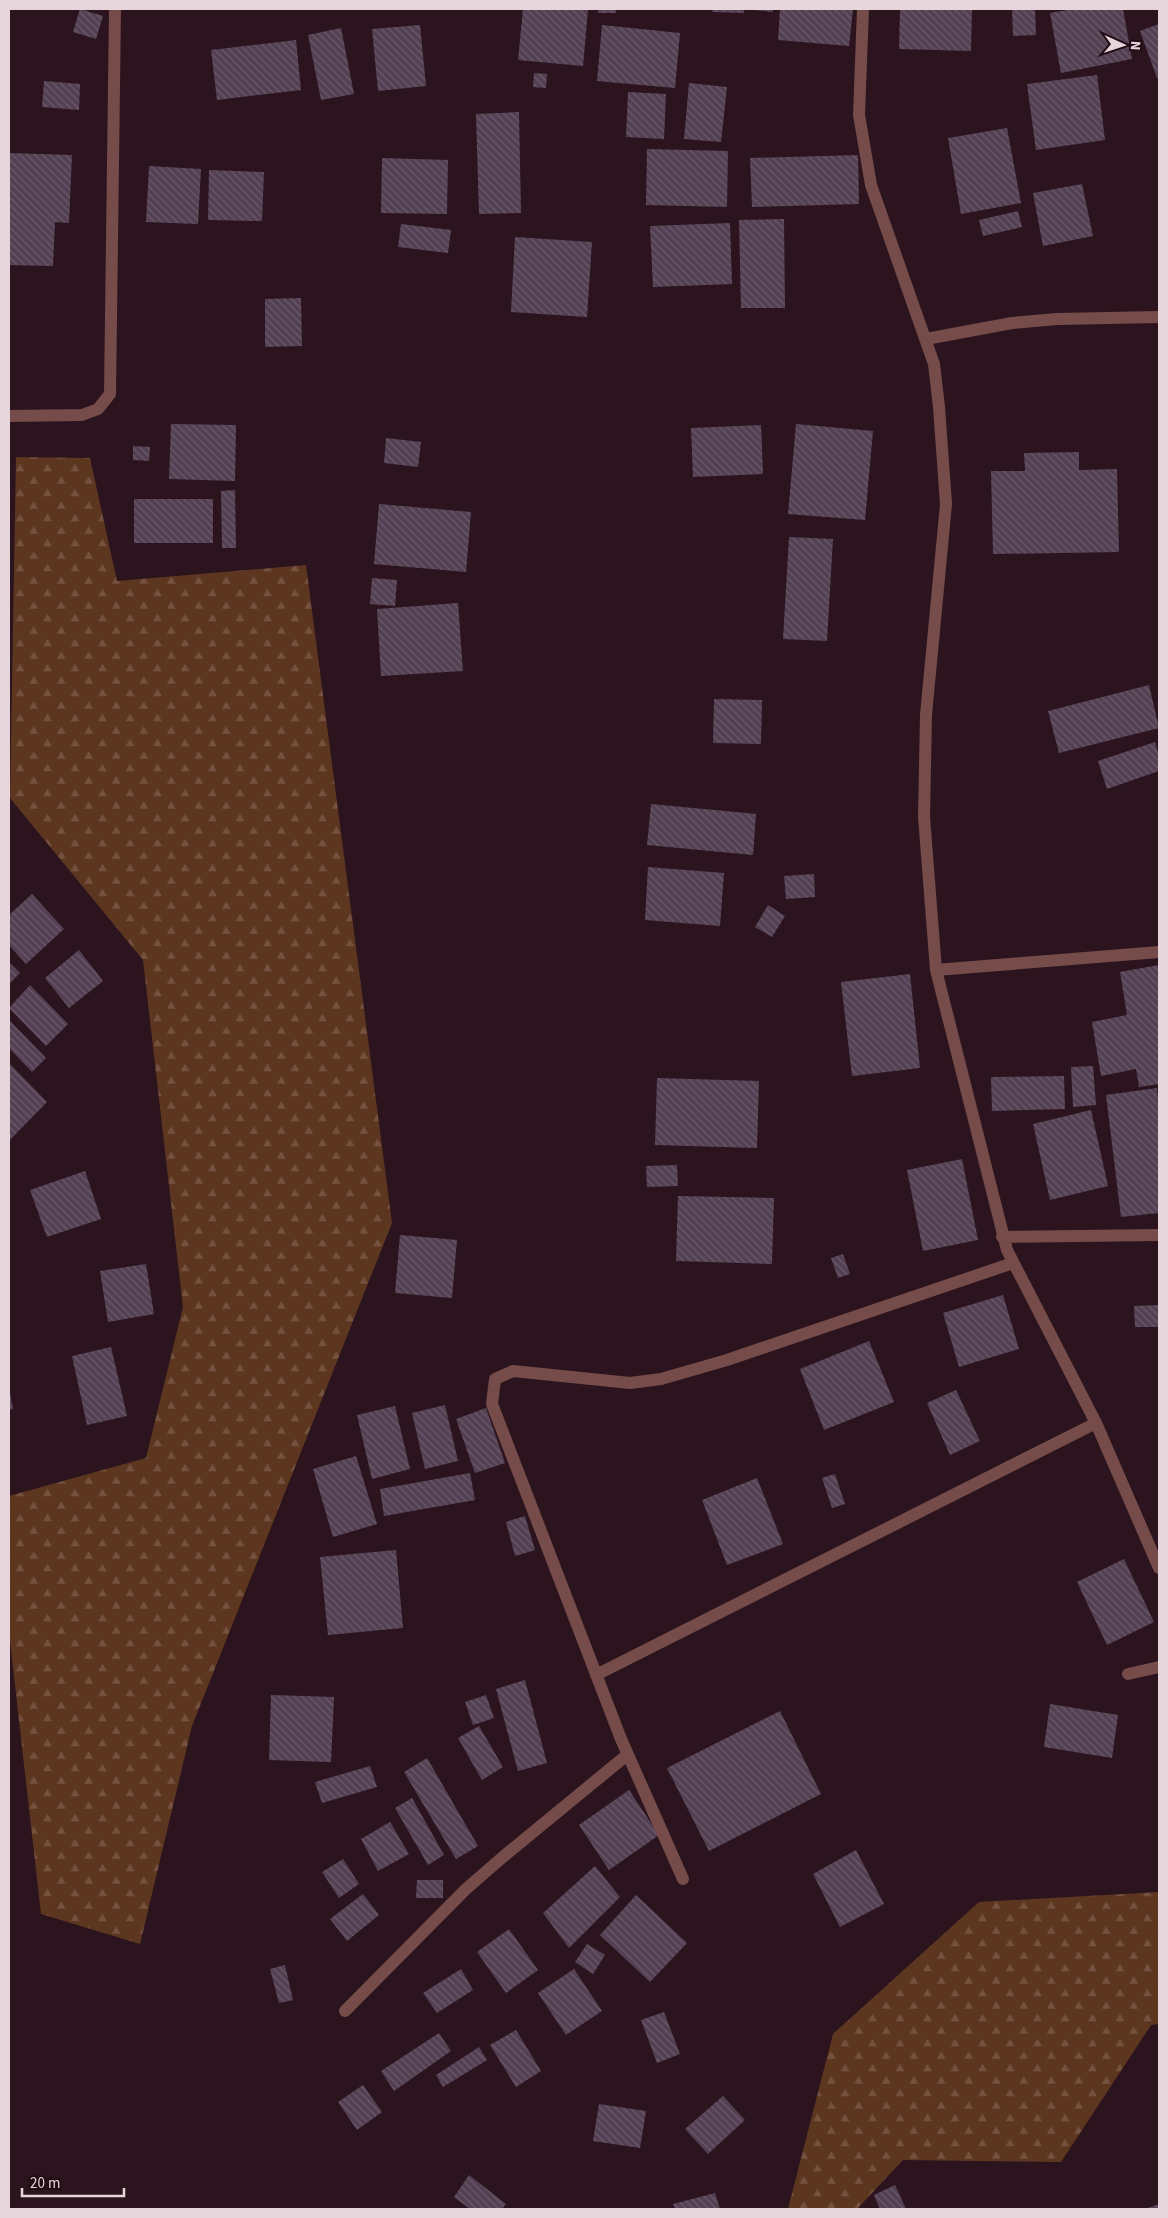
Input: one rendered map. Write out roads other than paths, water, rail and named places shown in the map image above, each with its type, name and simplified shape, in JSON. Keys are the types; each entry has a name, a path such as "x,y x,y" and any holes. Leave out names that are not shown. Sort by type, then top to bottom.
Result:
{"street":[{"path":"9,416 82,415 98,409 110,394 114,9"},
{"path":"863,9 859,115 871,185 934,364 946,504 926,724 924,817 936,970 1002,1237 1013,1263 1096,1423 1159,1568"},
{"path":"926,339 1012,323 1057,319 1159,317"},
{"path":"936,970 1159,952"},
{"path":"1002,1237 1159,1236"},
{"path":"683,1879 627,1755 492,1404 495,1380 513,1371 630,1383 661,1379 727,1360 1013,1263"},
{"path":"596,1675 1096,1423"},
{"path":"1128,1674 1159,1666"},
{"path":"345,2011 466,1889 627,1755"}]}
